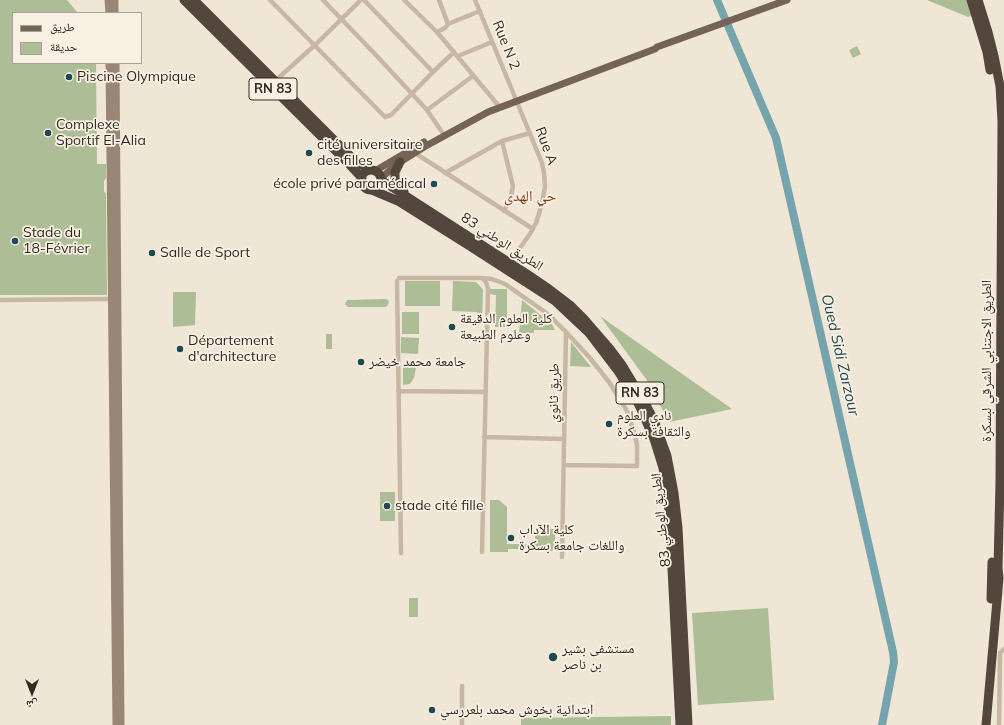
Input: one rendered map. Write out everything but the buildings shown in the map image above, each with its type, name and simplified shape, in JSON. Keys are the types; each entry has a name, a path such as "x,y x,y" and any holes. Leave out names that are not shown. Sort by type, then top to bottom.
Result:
{"highway":[{"name":"RN 83","path":"184,0 362,178"},
{"name":"RN 83","path":"194,0 353,158 377,175"},
{"name":"الطريق الاجتنابي الشرقي لبسكرة","path":"971,0 987,52 993,82 1000,247"},
{"name":"الطريق الاجتنابي الشرقي لبسكرة","path":"978,0 988,32 1000,86 1002,121 998,577 994,648 986,725"},
{"path":"400,162 395,172 395,179 397,184 407,196"},
{"path":"365,172 377,175 380,186 372,190 363,186 362,178 365,172"},
{"name":"الطريق الوطني 83","path":"377,175 391,187 550,289 570,305 598,334 622,365 635,385 654,420 667,456 674,493 679,544 688,725"},
{"name":"الطريق الوطني 83","path":"372,190 398,201 555,301 588,333 618,371 639,405 654,439 663,468 669,510 680,725"},
{"name":"الطريق الاجتنابي الشرقي لبسكرة","path":"980,725 990,620 998,577"}],"main road":[{"path":"108,0 108,12"},
{"path":"115,0 115,12"},
{"path":"377,175 467,123 516,100 654,47 787,0"},
{"path":"109,64 115,298 121,725"},
{"path":"116,64 116,725"},
{"path":"377,175 442,132 498,105 516,100"}],"street":[{"path":"270,0 384,116 390,116 432,72 454,52"},
{"path":"322,0 342,19 427,110 442,132"},
{"path":"275,81 362,0 432,72"},
{"path":"404,0 437,32 498,105"},
{"path":"439,0 448,24"},
{"name":"Rue N 2","path":"475,0 516,100"},
{"path":"437,32 445,28 448,24 480,11"},
{"path":"458,56 492,42"},
{"path":"427,110 473,76"},
{"name":"Rue A","path":"509,263 533,229 542,204 545,186 542,163 516,100"},
{"path":"445,173 502,141 530,133"},
{"path":"502,141 513,186 511,196 504,212"},
{"path":"415,153 504,212 533,229"},
{"path":"482,278 486,282 488,289 482,552"},
{"path":"401,553 398,391 398,280 482,278 492,279 505,284 548,314 590,358 609,382 627,411 637,445 637,466 564,465"},
{"path":"0,300 115,298"},
{"name":"طريق ثانوي","path":"562,557 566,332"},
{"path":"398,391 486,392"},
{"path":"484,437 564,439"},
{"path":"999,725 1000,653 1004,649"},
{"path":"462,686 462,725"}],"green space":[{"name":"Complexe Sportif El-Alia","path":"0,0 67,0 77,12 12,12 12,64 96,64 97,164 106,164 104,191 106,194 107,295 0,295"},
{"path":"927,0 967,0 972,15 968,17"},
{"path":"857,46 861,54 853,58 849,50"},
{"path":"405,281 440,281 440,306 405,306"},
{"path":"453,281 476,282 481,287 483,290 482,324 477,324 477,312 452,311"},
{"path":"490,289 507,289 507,327 495,327 496,295 490,294"},
{"path":"173,292 196,292 195,325 173,327"},
{"path":"386,299 389,301 386,307 348,307 345,304 347,300"},
{"path":"522,300 552,324 555,330 534,330 534,333 519,333"},
{"path":"402,312 419,312 419,334 402,334"},
{"path":"600,316 732,409 669,422 646,379"},
{"path":"326,334 332,334 332,349 326,349"},
{"path":"401,337 419,338 418,354 401,353"},
{"path":"571,342 591,367 570,366"},
{"path":"403,363 417,363 414,378 410,384 403,385"},
{"name":"stade cité fille","path":"380,492 395,492 395,521 380,521"},
{"path":"490,500 499,500 507,507 507,544 535,544 535,536 543,529 555,529 555,547 552,551 535,551 535,549 508,549 508,552 490,552"},
{"path":"409,598 418,598 418,617 409,617"},
{"path":"768,608 774,700 698,705 692,613"},
{"path":"671,716 671,725 521,725 521,718"}],"waterway":[{"name":"Oued Sidi Zarzour","path":"717,0 776,138 893,652 894,662 882,725"}],"place":[{"name":"Piscine Olympique","path":"69,77"},
{"name":"Complexe Sportif El-Alia","path":"48,133"},
{"name":"cité universitaire des filles","path":"309,153"},
{"name":"école privé paramédical","path":"434,184"},
{"name":"Stade du 18-Février","path":"15,241"},
{"name":"Salle de Sport","path":"152,253"},
{"name":"كلية العلوم الدقيقة وعلوم الطبيعة","path":"452,327"},
{"name":"Département d'architecture","path":"180,349"},
{"name":"جامعة محمد خيضر","path":"361,362"},
{"name":"نادي العلوم والثقافة بسكرة","path":"609,424"},
{"name":"stade cité fille","path":"387,506"},
{"name":"كلية الآداب واللغات جامعة بسكرة","path":"511,538"},
{"name":"مستشفى بشير بن ناصر","path":"553,657"},
{"name":"ابتدائية بخوش محمد بلعررسي","path":"432,710"}],"district":[{"name":"حي الهدى","path":"530,196"}]}
